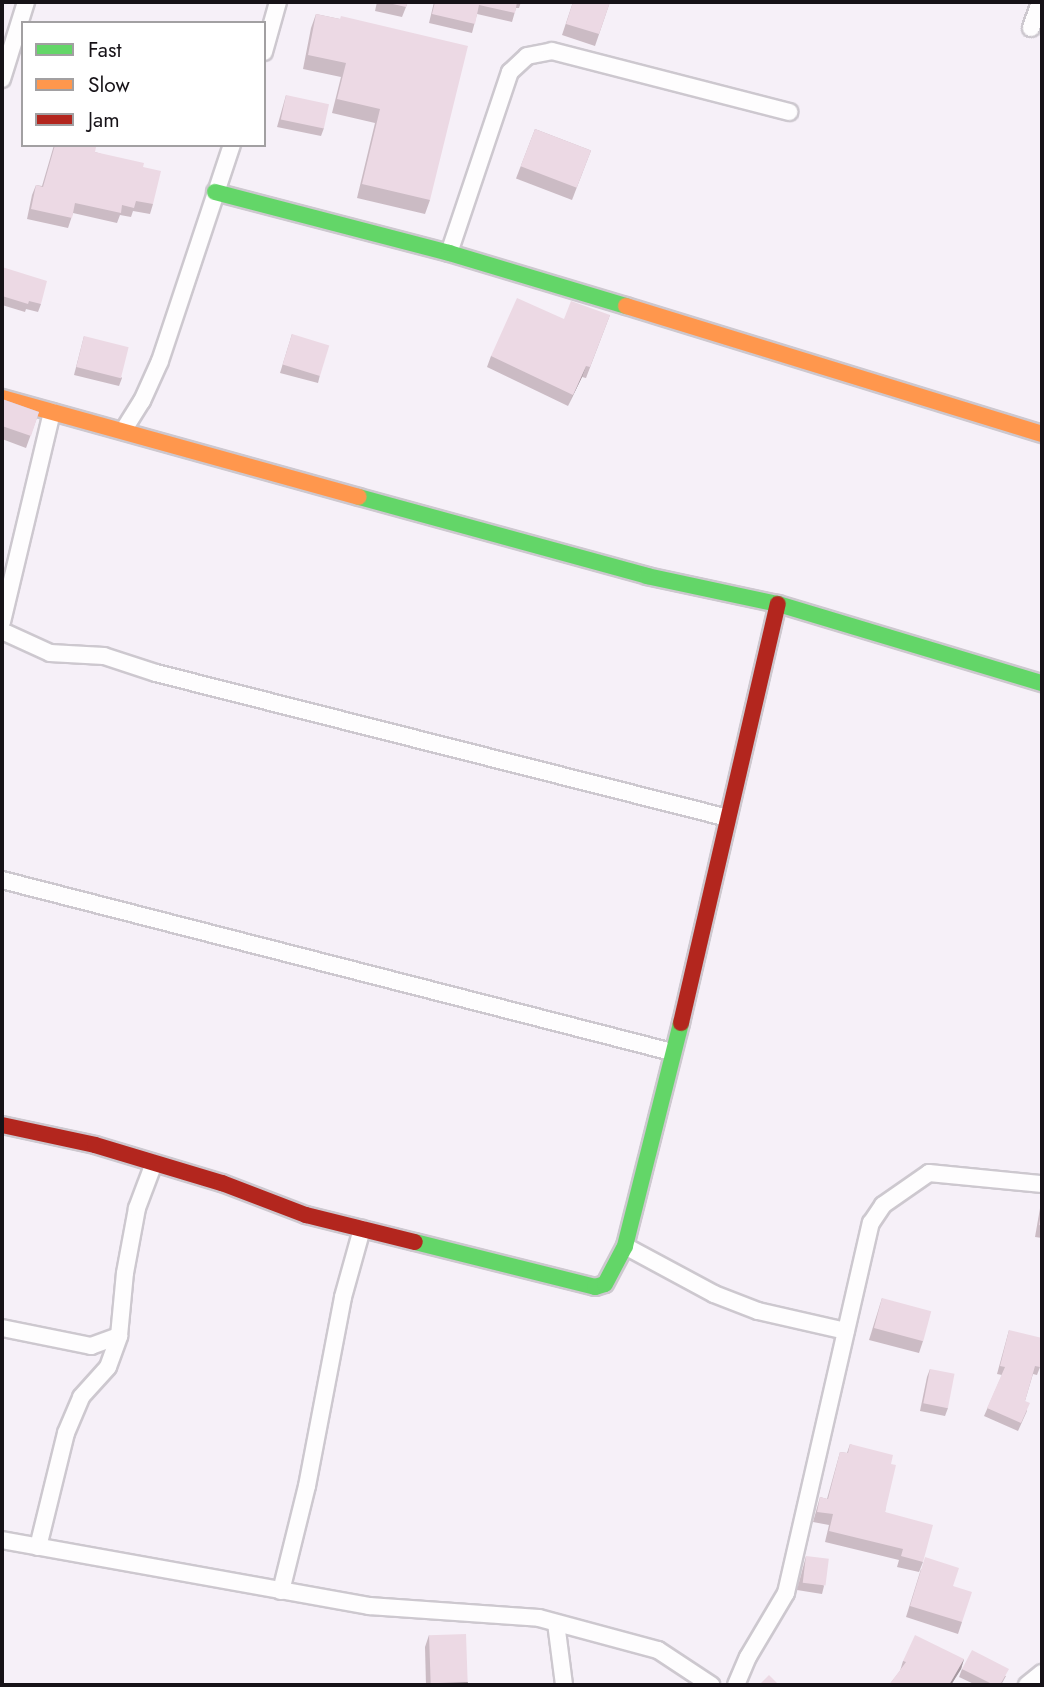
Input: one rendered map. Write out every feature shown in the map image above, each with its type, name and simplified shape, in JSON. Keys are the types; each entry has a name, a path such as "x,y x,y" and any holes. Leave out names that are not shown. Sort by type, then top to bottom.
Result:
{"street":[{"path":"2,79 26,2"},
{"path":"266,45 278,2"},
{"path":"1031,27 1040,2"},
{"path":"449,253 510,72 527,56 552,51 789,112"},
{"path":"123,431 142,401 160,361 231,147"},
{"path":"215,192 449,253 845,371 1042,434"},
{"path":"2,398 647,576 778,604 1042,682"},
{"path":"2,622 52,412"},
{"path":"2,1125 95,1145 306,1215 595,1287 605,1284 625,1245 650,1155 778,604"},
{"path":"2,631 50,653 104,656 156,673 728,818"},
{"path":"2,880 672,1052"},
{"path":"38,1547 66,1433 81,1396 108,1367 120,1336 125,1273 137,1208 154,1163"},
{"path":"736,1685 748,1657 780,1608 786,1593 871,1223 893,1198 929,1173 1042,1184"},
{"path":"281,1591 307,1486 343,1297 362,1229"},
{"path":"625,1245 714,1294 758,1311 846,1331"},
{"path":"2,1328 91,1346 120,1336"},
{"path":"2,1540 369,1606 539,1618 658,1650 711,1685"},
{"path":"556,1623 564,1685"},
{"path":"1027,1685 1042,1673"}],"building":[{"path":"384,2 408,2 406,7"},
{"path":"435,2 517,2 515,13 479,5 475,24 432,14"},
{"path":"573,2 610,2 599,34 566,24"},
{"path":"316,14 340,19 341,16 468,46 430,200 362,184 380,109 337,99 346,63 308,55"},
{"path":"286,95 329,104 324,129 281,119"},
{"path":"535,129 591,151 577,188 521,166"},
{"path":"54,147 96,147 95,152 144,163 143,167 161,171 153,204 136,201 134,208 122,205 121,213 75,203 72,218 31,209 36,185 43,187"},
{"path":"2,267 47,281 41,304 29,301 28,304 2,296"},
{"path":"517,298 564,319 571,301 610,315 590,367 586,366 573,395 491,356"},
{"path":"292,334 329,345 320,376 283,365"},
{"path":"84,336 129,347 121,378 76,367"},
{"path":"2,399 39,412 31,436 2,426"},
{"path":"882,1298 931,1311 923,1341 874,1328"},
{"path":"1009,1330 1042,1338 1040,1367 1035,1366 1025,1401 1030,1403 1021,1423 987,1408 1005,1367 1000,1366"},
{"path":"930,1369 955,1374 948,1408 923,1403"},
{"path":"850,1444 893,1455 891,1464 896,1465 885,1512 933,1525 923,1562 901,1556 903,1549 829,1531 833,1514 817,1512 820,1497 828,1499 840,1452 848,1453"},
{"path":"806,1556 829,1559 826,1586 803,1583"},
{"path":"925,1557 959,1568 953,1586 972,1592 962,1622 910,1606"},
{"path":"466,1634 468,1682 431,1683 429,1635"},
{"path":"915,1635 964,1659 949,1685 889,1685 906,1662 903,1661"},
{"path":"972,1650 1009,1669 1000,1685 994,1685 962,1669"},
{"path":"769,1675 779,1685 759,1685"}],"traffic: fast":[{"path":"215,192 449,253 626,306"},
{"path":"359,497 647,576 778,604 1042,683"},
{"path":"415,1242 595,1287 605,1284 625,1246 681,1023"}],"traffic: slow":[{"path":"626,306 1042,434"},
{"path":"2,398 359,497"}],"traffic: jam":[{"path":"681,1023 778,604"},
{"path":"2,1125 95,1145 222,1183 306,1215 415,1242"}]}
